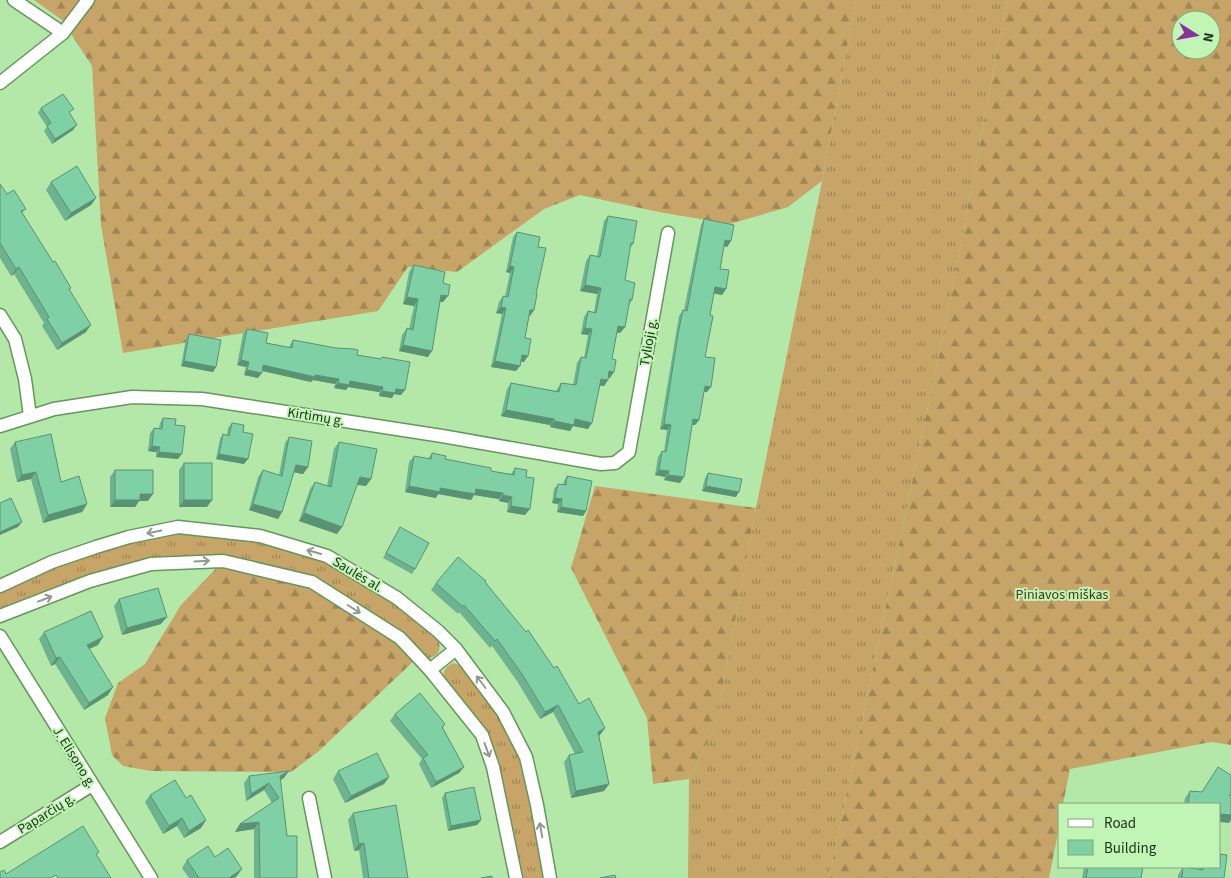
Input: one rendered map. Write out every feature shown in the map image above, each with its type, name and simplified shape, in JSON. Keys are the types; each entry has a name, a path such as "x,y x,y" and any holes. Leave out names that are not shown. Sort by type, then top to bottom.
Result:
{"street":[{"path":"14,0 63,33"},
{"path":"0,83 63,33 88,0"},
{"name":"Tylioji g.","path":"629,452 668,232"},
{"path":"0,315 15,338 25,379 30,416"},
{"name":"Kirtimų g.","path":"0,426 54,409 132,397 202,398 442,436 601,464 615,463 629,452"},
{"name":"Saulės al.","path":"0,586 52,562 78,553 129,537 178,527 260,536 327,556 397,598 438,631 456,649 503,712 526,757 550,878"},
{"path":"0,616 90,581 151,564 223,560 312,582 400,638 430,670 482,735 493,766 516,878"},
{"name":"J. Elisono g.","path":"0,636 150,878"},
{"path":"430,670 456,649"},
{"name":"Paparčių g.","path":"0,842 92,785"},
{"path":"309,798 325,878"}],"green space":[{"path":"34,0 856,0 822,181 788,207 730,224 659,212 580,195 544,209 457,272 408,267 378,311 123,353 101,225 92,66 62,20"},
{"path":"856,0 1007,0 949,306 829,878 688,878 689,779 716,724 756,508 822,181"},
{"name":"Piniavos miškas","path":"1007,0 1231,0 1231,745 1211,742 1070,769 1063,803 1058,803 1058,833 1049,878 829,878 949,306"},
{"path":"595,486 756,508 716,724 689,779 653,784 647,718 571,568"},
{"path":"180,534 215,534 258,539 323,561 393,601 438,638 440,646 438,652 427,659 226,558 149,561 0,613 0,590 52,567 142,539"},
{"path":"223,561 312,582 418,657 319,751 291,772 151,771 123,766 112,755 105,718 118,683 145,664 181,605"},
{"path":"453,663 463,666 500,717 521,758 535,821 544,878 521,878 499,761 489,738 473,713 444,680 445,670"}],"building":[{"path":"63,94 74,109 69,112 77,125 55,139 47,126 51,123 41,108"},
{"path":"77,166 96,198 71,213 51,182"},
{"path":"0,184 7,194 14,190 26,209 21,211 53,262 55,261 71,288 69,289 91,325 62,343 19,267 16,269 0,243"},
{"path":"608,216 637,221 625,280 635,283 625,327 618,326 612,359 616,360 614,372 609,371 608,380 601,379 592,423 575,419 574,425 554,421 554,419 506,410 511,383 559,392 561,383 576,385 581,357 586,358 592,329 585,328 588,311 596,313 601,288 585,285 590,255 600,257"},
{"path":"704,219 734,225 731,241 725,240 720,269 729,270 726,289 715,287 710,315 713,316 705,357 715,358 711,387 705,386 699,420 693,419 684,477 668,475 669,471 659,470 662,451 666,452 671,425 664,424 678,334 683,310 687,311"},
{"path":"517,232 540,237 538,247 546,248 534,310 530,310 525,338 531,339 528,356 522,355 520,366 495,361 506,308 501,307 503,296 508,297 514,267 510,266"},
{"path":"414,265 445,272 443,283 450,285 448,296 441,295 432,351 403,345 407,328 413,330 418,299 407,297"},
{"path":"247,329 268,333 266,343 292,348 293,340 336,348 354,349 358,350 357,355 410,362 405,390 396,389 395,393 382,391 383,387 350,381 349,385 338,383 339,379 315,375 315,377 263,365 262,373 247,370 249,362 241,360"},
{"path":"189,334 221,340 216,367 184,361"},
{"path":"163,418 176,419 175,425 185,426 182,454 159,452 160,447 152,446 154,428 162,429"},
{"path":"232,423 244,425 243,432 253,434 248,459 219,454 223,434 229,436"},
{"path":"51,434 61,482 79,476 87,504 48,515 36,472 22,475 15,442"},
{"path":"289,437 312,441 308,467 296,465 282,512 253,504 263,470 282,476"},
{"path":"339,442 377,449 371,479 360,477 342,527 304,513 315,482 331,487"},
{"path":"432,453 446,456 445,459 491,468 491,471 514,475 515,468 527,470 526,477 534,478 530,509 511,506 512,497 503,495 503,493 476,489 475,494 440,488 440,492 409,486 414,456 431,459"},
{"path":"184,463 212,463 212,500 184,500"},
{"path":"115,470 153,470 153,494 140,494 140,500 115,500"},
{"path":"708,473 742,479 739,492 706,486"},
{"path":"567,476 592,481 586,511 561,507 562,499 555,498 558,484 566,485"},
{"path":"11,498 22,522 0,532 0,503"},
{"path":"400,527 429,543 415,569 386,553"},
{"path":"458,557 486,581 526,632 528,630 554,668 557,666 579,704 589,698 605,728 598,732 609,784 576,791 569,755 583,752 558,705 545,712 522,674 497,639 495,641 464,605 463,607 436,583"},
{"path":"158,588 167,617 127,628 119,599"},
{"path":"91,611 103,637 87,645 113,687 89,703 60,657 56,658 44,632"},
{"path":"420,693 445,724 442,727 464,767 436,782 423,758 428,755 395,714"},
{"path":"377,753 389,777 351,796 338,771"},
{"path":"1218,767 1231,775 1231,793 1229,796 1231,796 1231,815 1221,814 1221,803 1188,803 1190,791 1202,792"},
{"path":"289,771 280,776 287,836 297,836 297,878 260,878 259,822 240,824 279,798 269,783 251,794 249,776"},
{"path":"175,780 186,798 191,795 206,820 189,831 182,818 169,826 150,795"},
{"path":"474,787 481,820 451,826 445,793"},
{"path":"396,805 408,878 369,878 364,843 359,844 353,813"},
{"path":"83,826 99,852 96,854 111,878 58,878 56,875 50,878 0,878 0,872 4,870 6,874"},
{"path":"208,846 215,857 228,848 242,869 229,878 199,878 187,860"},
{"path":"1221,854 1227,855 1224,878 1182,878 1183,868 1203,870 1203,868 1221,868"},
{"path":"1088,868 1143,868 1141,878 1086,878"},
{"path":"615,875 616,878 600,878"}]}
